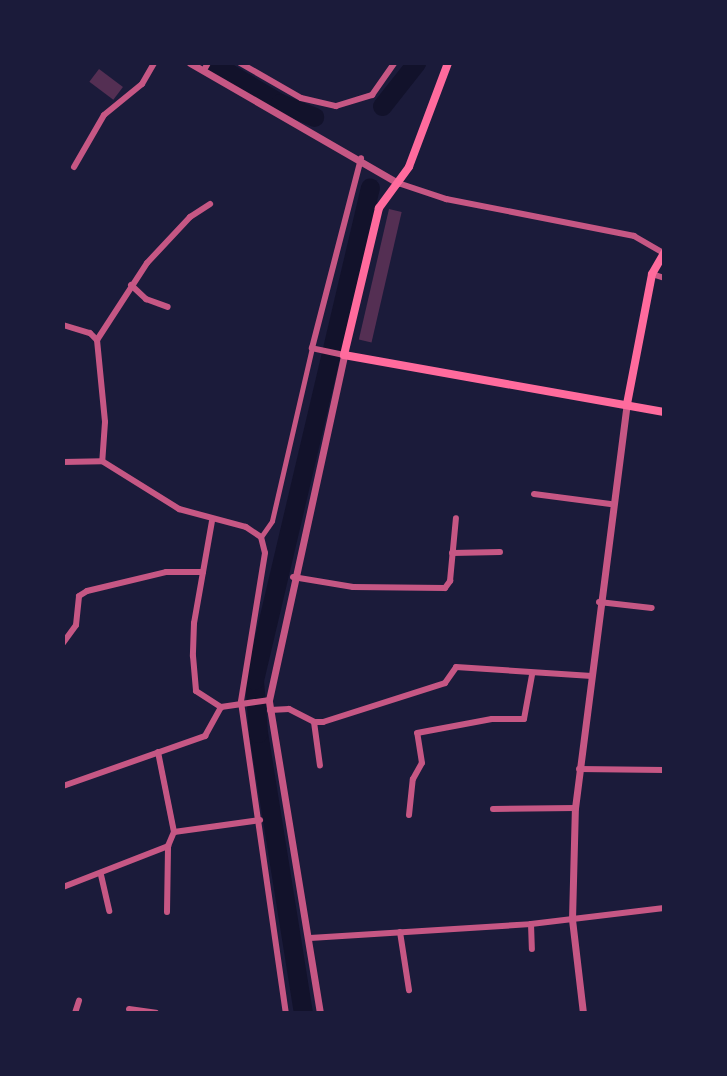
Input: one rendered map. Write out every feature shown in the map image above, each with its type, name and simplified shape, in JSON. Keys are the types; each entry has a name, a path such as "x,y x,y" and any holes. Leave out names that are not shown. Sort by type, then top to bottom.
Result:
{"main road":[{"path":"448,63 414,156 379,208 340,354 664,412"},
{"path":"626,404 652,274 664,253"}],"street":[{"path":"74,167 104,115 142,84 154,63"},
{"path":"190,63 206,67 362,158 398,183 446,199 634,236 664,253"},
{"path":"240,63 301,98 336,106 372,95 394,63"},
{"path":"261,537 272,521 312,348 362,158"},
{"path":"102,461 105,422 97,340 131,285 164,244 210,204"},
{"path":"652,274 664,278"},
{"path":"131,285 146,299 168,307"},
{"path":"63,325 90,333 97,340"},
{"path":"312,348 340,354 269,700 310,938 320,1013"},
{"path":"583,1013 572,919 575,808 610,504 626,404"},
{"path":"63,462 102,461 179,509 212,521 246,527 261,537 265,553 241,702 286,1013"},
{"path":"534,494 610,504"},
{"path":"293,577 353,587 445,588 456,517"},
{"path":"212,521 193,638 195,684 203,698 221,707 269,700"},
{"path":"452,553 500,552"},
{"path":"63,643 76,625 79,596 87,591 166,572 203,572"},
{"path":"599,603 652,608"},
{"path":"270,710 289,709 314,722 445,683 456,667 532,675 592,677"},
{"path":"409,815 413,779 422,763 417,733 492,719 524,719 532,675"},
{"path":"63,786 205,736 221,707"},
{"path":"314,722 320,766"},
{"path":"159,752 174,832 168,846 167,912"},
{"path":"579,769 664,771"},
{"path":"493,809 575,808"},
{"path":"174,832 260,820"},
{"path":"63,887 102,875 168,846"},
{"path":"102,875 109,911"},
{"path":"310,938 531,924 664,908"},
{"path":"531,924 532,949"},
{"path":"400,932 409,990"},
{"path":"75,1013 79,1001"},
{"path":"130,1009 156,1013"}],"building":[{"path":"99,69 123,87 113,100 89,82"},
{"path":"389,209 402,212 372,342 359,340"}],"waterway":[{"path":"212,63 280,103 314,117"},
{"path":"382,106 416,63"},
{"path":"303,1013 258,733 254,680 370,187"}]}
